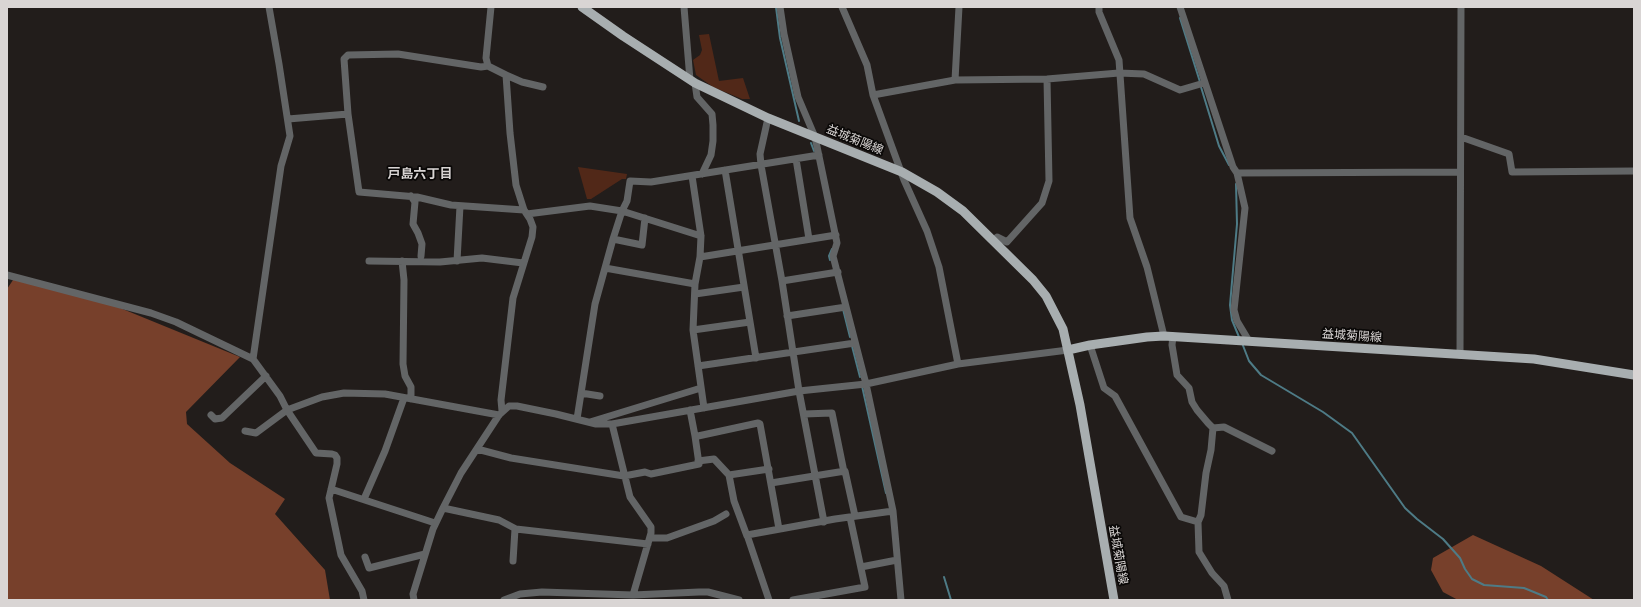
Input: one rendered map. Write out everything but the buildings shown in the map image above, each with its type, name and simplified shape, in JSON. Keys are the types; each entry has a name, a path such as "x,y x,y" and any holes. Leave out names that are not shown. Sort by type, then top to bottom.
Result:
{"main road":[{"name":"益城菊陽線","path":"582,7 693,81 768,118 902,172 937,192 952,202 1033,280 1046,296 1063,329 1080,405 1114,600"},
{"name":"益城菊陽線","path":"1068,350 1090,345 1147,337 1169,336 1534,359 1634,375"}],"street":[{"path":"253,359 281,166 290,136 269,7"},
{"path":"488,66 486,58 491,7"},
{"path":"684,7 693,81 697,96 712,114 713,141 711,155 702,174"},
{"path":"780,7 784,34 798,98 816,137 838,243 833,256 866,384 893,511 901,600"},
{"path":"842,7 867,65 873,95 904,180 927,230 939,267 958,364"},
{"path":"955,80 959,7"},
{"path":"1099,7 1119,60 1130,218 1172,345 1177,375 1189,388 1192,402 1197,410 1213,428 1201,515 1198,522 1199,552 1212,573 1224,586 1228,600"},
{"path":"1180,7 1201,84 1233,167 1237,173 1245,208 1234,310 1237,321 1247,341"},
{"path":"1460,355 1461,7"},
{"path":"543,87 522,82 488,66 482,67 398,54 348,55 344,59 348,114 359,192 385,197 411,196 460,206 525,212 569,210 590,206 622,211 701,236"},
{"path":"873,95 955,80 1047,79 1119,73 1144,74 1180,90 1201,84"},
{"path":"501,413 501,400 513,298 532,237 533,227 525,212 515,177 506,75"},
{"path":"994,241 997,237 1007,242 1042,203 1048,181 1047,79"},
{"path":"288,119 348,114"},
{"path":"768,118 760,154 761,165 782,281 799,391 824,522"},
{"path":"1461,137 1509,154 1512,172 1634,171"},
{"path":"577,419 595,304 622,211 627,201 630,181 651,182 819,155"},
{"path":"796,159 809,239"},
{"path":"725,170 756,358"},
{"path":"1237,173 1460,172"},
{"path":"692,176 701,236 700,257 695,284 693,330 704,408"},
{"path":"411,196 415,202 413,224 422,244 422,256"},
{"path":"457,261 460,206"},
{"path":"613,240 642,244 645,218"},
{"path":"700,257 836,235"},
{"path":"369,261 440,262 482,258 523,263"},
{"path":"364,499 408,398 411,386 405,376 403,364 404,280 402,261"},
{"path":"605,268 695,284"},
{"path":"782,281 838,272"},
{"path":"7,275 151,313 176,322 253,359 280,396 287,410 316,453 332,454 337,458 329,498 341,555 362,591 364,600"},
{"path":"695,294 744,287"},
{"path":"787,316 846,307"},
{"path":"693,330 750,322"},
{"path":"698,366 855,343"},
{"path":"1090,345 1104,388 1115,396 1180,517 1198,522"},
{"path":"414,600 413,594 435,523 461,473 501,413 509,406 518,406 596,424 612,424 799,391 866,384 958,364 1068,350"},
{"path":"211,415 215,419 222,418 266,376"},
{"path":"588,422 702,388"},
{"path":"245,431 253,433 258,432 287,410 334,394 365,393 408,398 501,413"},
{"path":"581,393 600,396"},
{"path":"477,449 511,458 624,476 645,472 651,474 699,464 696,436 690,410"},
{"path":"793,600 865,587 852,517 846,472 844,472 832,413 804,414"},
{"path":"696,436 758,423 760,424 779,529"},
{"path":"612,424 630,497 651,527 649,541 629,596"},
{"path":"1213,428 1224,427 1272,451"},
{"path":"698,461 714,459 730,475 734,501 769,600"},
{"path":"730,475 768,469"},
{"path":"771,483 844,472"},
{"path":"331,489 435,523"},
{"path":"443,508 499,520 515,529 649,541 667,538 714,521 726,514"},
{"path":"747,536 779,529 893,511"},
{"path":"513,561 515,529"},
{"path":"365,557 369,568 425,554"},
{"path":"861,567 897,560"},
{"path":"504,600 520,594 542,592 583,596 629,596 708,592 739,600"}],"shaded area":[{"path":"709,34 719,81 743,78 750,99 742,99 713,87 696,75 693,60 700,55 702,50 699,35"},
{"path":"578,167 627,174 626,179 622,179 591,199 587,199"},
{"path":"15,277 103,301 240,357 186,412 187,424 230,463 285,499 275,514 325,570 330,600 7,600 7,289"},
{"path":"1473,535 1541,566 1594,600 1458,600 1443,592 1431,570 1433,558"}],"waterway":[{"path":"776,7 780,38 799,121"},
{"path":"1180,18 1200,82"},
{"path":"1201,87 1219,146 1229,165"},
{"path":"811,143 814,151"},
{"path":"1236,184 1237,224 1230,305 1232,320 1239,337"},
{"path":"830,260 829,256 832,249"},
{"path":"843,309 850,337"},
{"path":"1242,343 1249,361 1261,375 1323,412 1352,433 1405,508 1443,539 1460,558 1472,579 1484,585 1524,588 1546,597 1548,600"},
{"path":"852,346 860,377"},
{"path":"862,386 886,493"},
{"path":"944,577 951,600"}],"district":[{"name":"戸島六丁目","path":"420,174"}]}
